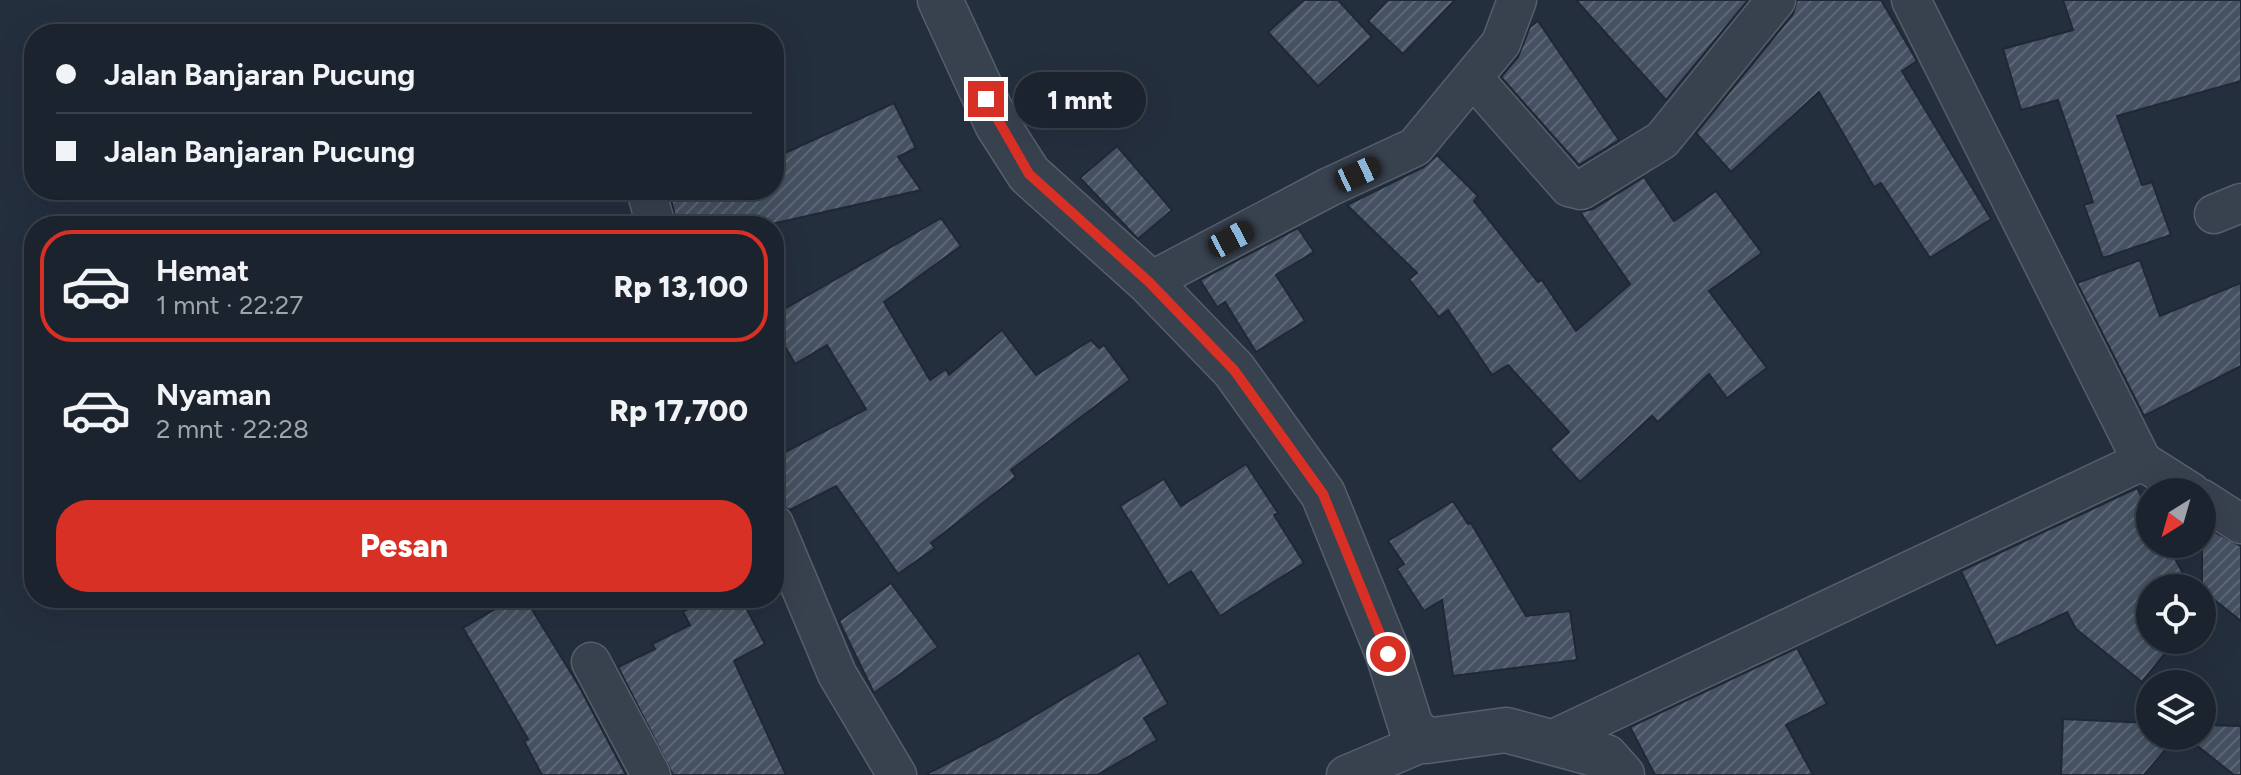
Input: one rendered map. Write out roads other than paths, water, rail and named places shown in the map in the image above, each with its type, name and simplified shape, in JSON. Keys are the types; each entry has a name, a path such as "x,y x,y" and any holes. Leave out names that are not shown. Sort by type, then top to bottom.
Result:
{"street":[{"path":"940,0 997,124 1029,174 1149,282 1234,370 1323,494 1388,654 1411,727 1426,741"},
{"path":"1149,282 1329,187 1415,147 1501,43 1517,0"},
{"path":"1473,78 1569,187 1581,190 1662,140 1776,0"},
{"path":"1911,0 2142,461 2169,478"},
{"path":"1545,743 2142,461"},
{"path":"2216,508 2241,524"},
{"path":"784,548 837,674 897,775"},
{"path":"591,662 651,775"},
{"path":"1346,775 1426,741 1506,730 1606,757 1622,775"}]}
